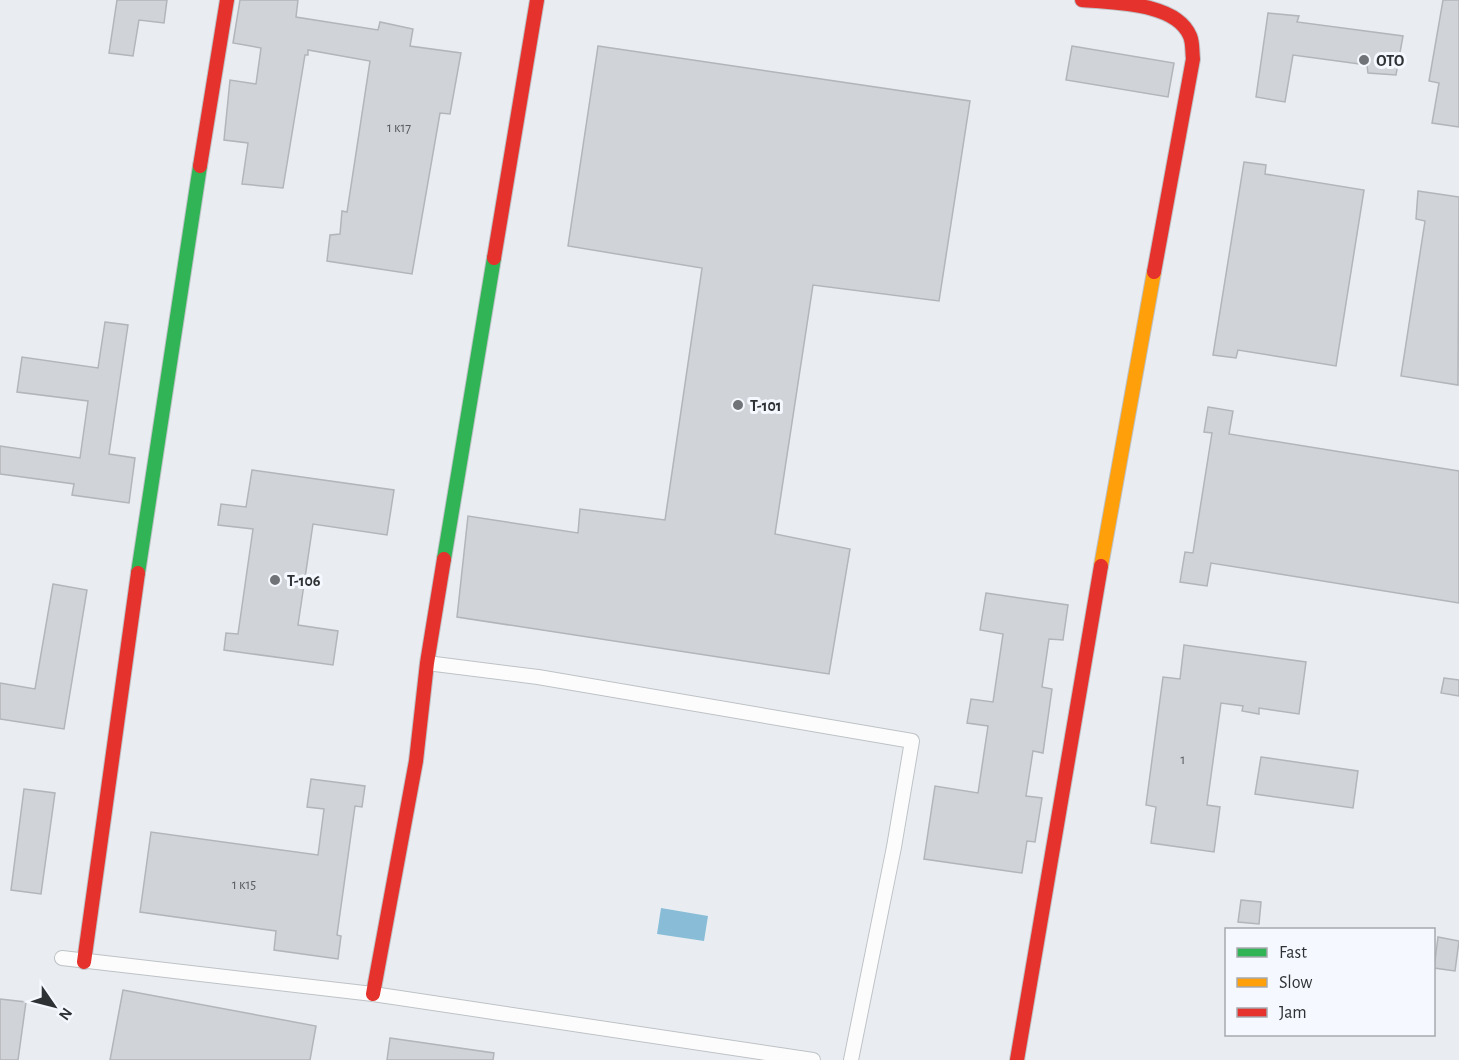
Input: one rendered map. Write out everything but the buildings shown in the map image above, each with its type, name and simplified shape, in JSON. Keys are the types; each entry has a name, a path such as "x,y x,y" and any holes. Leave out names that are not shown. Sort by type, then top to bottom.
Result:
{"street":[{"path":"84,962 161,411 227,0"},
{"path":"373,994 416,760 427,663 537,0"},
{"path":"1017,1060 1096,594 1193,59 1191,36 1183,24 1170,14 1082,0"},
{"path":"427,663 538,677 912,741 894,847 851,1060"},
{"path":"62,958 373,994 813,1060"}],"water":[{"path":"661,908 708,916 704,941 657,934"}],"traffic: fast":[{"path":"138,573 200,166"},
{"path":"444,559 494,258"}],"traffic: slow":[{"path":"1101,566 1154,272"}],"traffic: jam":[{"path":"200,166 227,0"},
{"path":"494,258 537,0"},
{"path":"1082,0 1142,6 1158,10 1172,16 1183,25 1191,39 1193,59 1154,272"},
{"path":"373,994 416,761 427,663 444,559"},
{"path":"1017,1060 1101,566"},
{"path":"84,962 138,573"}],"place":[{"name":"ОТО","path":"1364,60"},
{"name":"Т-101","path":"738,405"},
{"name":"Т-106","path":"275,580"}]}
